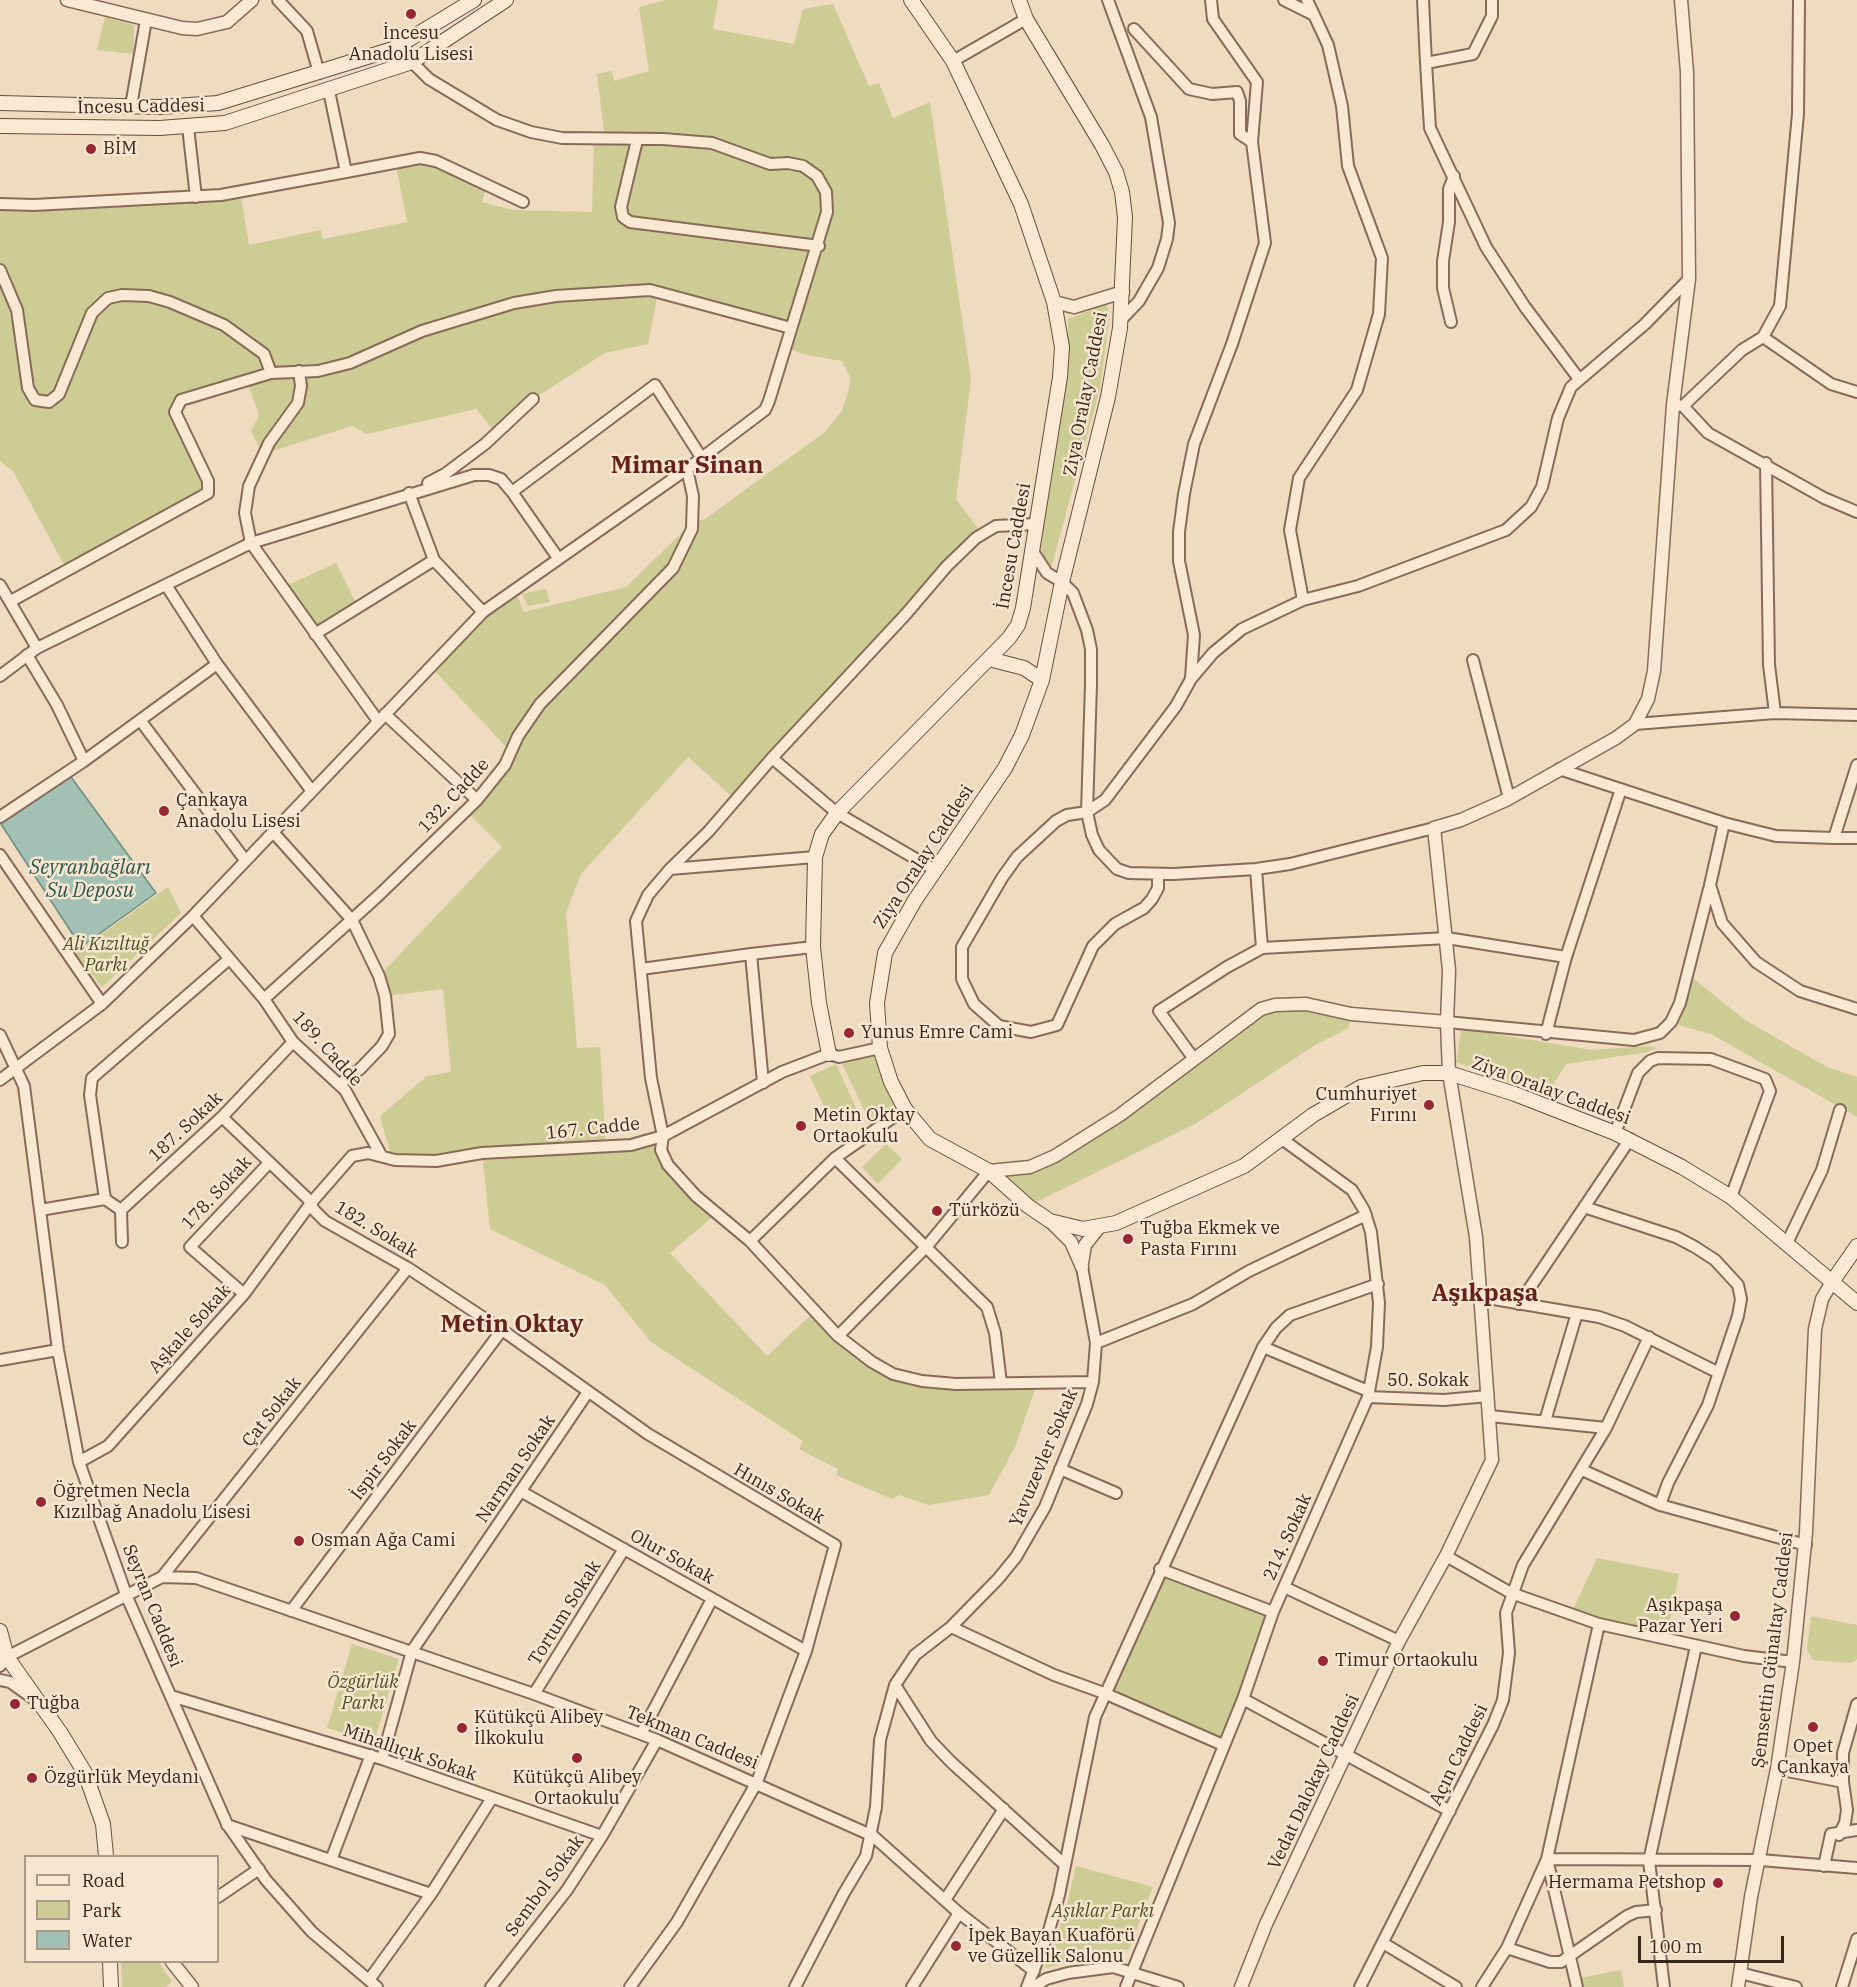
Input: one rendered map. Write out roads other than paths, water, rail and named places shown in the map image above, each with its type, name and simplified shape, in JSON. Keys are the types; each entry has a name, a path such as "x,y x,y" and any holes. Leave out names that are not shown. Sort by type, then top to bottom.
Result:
{"main road":[{"name":"İncesu Caddesi","path":"0,103 189,106 218,103 319,73 404,44 474,0"},
{"name":"İncesu Caddesi","path":"0,126 188,127 225,123 329,91 412,62 506,0"},
{"name":"İncesu Caddesi","path":"829,1054 813,947 815,857 822,834 837,813 989,658 1018,625 1037,524 1060,377 1062,347 1054,303 1022,204 953,61 912,0"},
{"name":"Ziya Oralay Caddesi","path":"1019,0 1026,19 1116,172 1125,217 1121,320 1106,407 1062,582 1042,680 1022,735 1005,768 935,870 885,953 877,1003 880,1048 891,1082 905,1109 930,1139 989,1171 1028,1206 1050,1221 1074,1229 1116,1223 1244,1166 1313,1115 1361,1087 1423,1073 1449,1073 1515,1094 1630,1139 1731,1197 1857,1303"},
{"path":"989,658 1024,668 1042,680"},
{"path":"1832,1282 1857,1246"},
{"path":"0,1631 4,1662 42,1705 85,1773 98,1809 106,1841 106,1855"},
{"path":"110,1963 111,1987"}],"street":[{"path":"67,0 182,28 208,28 227,22 252,0"},
{"path":"278,0 307,31 319,73"},
{"path":"1108,0 1151,117 1169,222 1167,239 1158,268 1139,301 1121,320"},
{"path":"1191,679 1194,635 1179,561 1179,532 1194,444 1232,344 1265,243 1252,142 1257,82 1213,19 1211,0"},
{"path":"1284,0 1314,15"},
{"path":"1303,600 1290,530 1299,478 1357,390 1379,314 1382,258 1348,166 1342,106 1328,45 1307,0"},
{"path":"1423,0 1430,128 1486,247 1579,379"},
{"path":"1426,63 1473,54 1492,16 1492,0"},
{"path":"1032,550 1047,573 1062,582 1073,593 1079,608 1091,649 1087,812 1092,835 1108,862 1129,873 1158,874 1257,869 1290,864 1434,828 1487,810 1616,738 1635,723 1648,699 1654,671 1689,279 1687,72 1681,0"},
{"path":"1678,405 1742,350 1762,337 1780,306 1798,114 1799,0"},
{"path":"953,61 1026,19"},
{"path":"131,106 146,20"},
{"path":"1134,29 1189,89 1212,94 1237,92 1240,101 1240,134 1252,142"},
{"path":"0,1080 102,1004 193,916 483,612 687,470 700,457 765,410 819,246 827,212 826,192 821,180 803,166 788,163 770,164 712,143 562,138 497,120 429,79 412,62 404,44"},
{"path":"329,91 346,172"},
{"path":"188,127 196,196"},
{"path":"637,140 621,207 623,217 630,222 819,246"},
{"path":"0,204 34,205 196,196 420,158 436,161 523,202"},
{"path":"1451,322 1443,288 1443,261 1450,210 1449,189 1454,176"},
{"path":"0,270 17,310 28,388 35,400 49,402 59,394 92,313 108,298 122,295 149,296 170,302 224,325 264,354 271,373"},
{"path":"1158,874 1158,888 1152,900 1143,908 1115,924 1093,946 1057,1025 1030,1032 999,1026 974,1004 962,979 962,947 1017,857 1056,821 1067,815 1087,812 1105,800 1176,706 1191,679 1213,653 1242,629 1303,600 1358,586 1506,530 1531,507 1542,488 1558,418 1571,387 1645,324 1689,279"},
{"path":"10,601 205,496 210,489 208,481 175,408 181,400 271,373 318,371 350,363 422,331 514,303 556,296 650,290 791,328"},
{"path":"1054,303 1074,307 1123,292"},
{"path":"1762,337 1831,384 1857,392"},
{"path":"299,371 301,386 298,403 269,443 249,486 245,513 251,543 315,634 382,718 477,800"},
{"path":"512,492 655,384 700,457"},
{"path":"409,493 445,474 469,456 533,399"},
{"path":"1678,405 1708,433 1766,463 1824,498 1857,512"},
{"path":"1766,463 1769,665 1775,713"},
{"name":"132. Cadde","path":"264,999 352,920 477,800 505,765 518,736 540,704 673,568 692,529 693,496 687,470"},
{"path":"0,676 37,648 251,543 474,475 489,475 501,479 558,558"},
{"path":"409,493 435,560 483,612"},
{"path":"1037,524 996,526 976,538 947,566 708,832 670,868 648,895 636,921 651,1078 663,1136 662,1150 668,1165 678,1178 709,1208 750,1241 838,1336 872,1362 893,1374 922,1381 1094,1382"},
{"path":"315,634 435,560"},
{"path":"0,585 37,648"},
{"path":"166,585 217,664 311,790"},
{"path":"27,655 57,705 84,761"},
{"path":"1473,660 1509,798"},
{"path":"0,817 84,761 217,664"},
{"path":"1635,723 1775,713 1857,715"},
{"path":"140,720 245,860"},
{"path":"772,759 837,813 935,870"},
{"path":"1834,838 1857,765"},
{"path":"1559,769 1724,824 1776,836 1857,838"},
{"path":"1546,1034 1566,957 1621,789"},
{"path":"838,1336 927,1246 989,1171 1030,1167 1055,1156 1120,1115 1254,1013 1275,1005 1306,1004 1351,1014 1447,1022 1546,1034 1634,1040 1660,1033 1671,1022 1680,1003 1724,824"},
{"name":"Vedat Dalokay Caddesi","path":"1241,1987 1266,1924 1399,1641 1446,1556 1490,1468 1492,1452 1482,1297 1476,1237 1449,1073 1447,1022 1449,970 1434,828"},
{"path":"273,832 352,920 379,976 385,996 389,1034 382,1046 360,1070 340,1084"},
{"path":"0,855 102,1004"},
{"path":"670,868 815,857"},
{"path":"1257,869 1262,948"},
{"path":"1710,885 1722,923 1756,962 1800,991 1857,1009"},
{"name":"189. Cadde","path":"193,916 228,960 264,999 293,1042 340,1084 365,1122 381,1155"},
{"path":"1194,1059 1159,1011 1235,962 1262,948 1447,938 1566,957"},
{"path":"641,969 813,947"},
{"path":"751,954 763,1083"},
{"path":"105,1199 90,1095 92,1078 228,960"},
{"name":"Seyran Caddesi","path":"0,1035 24,1086 58,1350 79,1462 127,1597 227,1824 259,1869 312,1932 373,1984"},
{"name":"187. Sokak","path":"121,1210 222,1118 293,1042"},
{"name":"167. Cadde","path":"311,1203 352,1156 381,1155 394,1160 436,1161 482,1153 631,1145 663,1136 782,1072 829,1054 839,1057 880,1048"},
{"path":"1616,1133 1638,1073 1650,1061 1658,1058 1711,1059 1766,1079 1770,1091 1731,1197"},
{"path":"750,1241 835,1158 905,1109"},
{"path":"1787,1243 1822,1170 1840,1110"},
{"name":"182. Sokak","path":"222,1118 311,1203 314,1210 325,1221 408,1268 502,1330"},
{"name":"214. Sokak","path":"1126,1987 1243,1699 1273,1612 1368,1394 1378,1326 1377,1284 1371,1232 1366,1215 1360,1200 1352,1190 1282,1138"},
{"path":"1519,1305 1630,1139"},
{"path":"835,1158 987,1307 995,1333 1001,1383"},
{"name":"178. Sokak","path":"244,1294 189,1247 268,1163"},
{"path":"40,1210 105,1199 121,1210 122,1242"},
{"name":"Aşkale Sokak","path":"79,1462 108,1446 244,1294 311,1203"},
{"path":"1584,1207 1676,1237 1695,1247 1730,1274 1738,1286 1741,1299 1708,1405 1672,1474 1660,1505"},
{"path":"1096,1343 1183,1309 1250,1271 1366,1215"},
{"path":"1050,1221 1071,1242 1082,1267"},
{"path":"1082,1267 1085,1245 1100,1226"},
{"name":"Yavuzevler Sokak","path":"795,1987 839,1901 866,1856 873,1836 880,1740 895,1685 915,1655 951,1627 1016,1557 1045,1507 1087,1404 1094,1382 1096,1343 1082,1267"},
{"name":"Çat Sokak","path":"162,1577 408,1268"},
{"name":"Şemsettin Günaltay Caddesi","path":"1738,1987 1751,1897 1777,1769 1793,1662 1806,1545 1815,1329 1822,1299 1832,1282"},
{"path":"1027,1987 1048,1934 1065,1865 1095,1717 1160,1569 1263,1347 1276,1328 1290,1315 1377,1284"},
{"path":"1482,1297 1577,1313 1625,1326 1719,1373"},
{"path":"1545,1421 1577,1313"},
{"name":"Hınıs Sokak","path":"502,1330 648,1434 835,1545 806,1651 757,1782 677,1922 630,1987"},
{"name":"İspir Sokak","path":"291,1611 502,1330"},
{"name":"Açın Caddesi","path":"1360,1987 1450,1811 1503,1700 1509,1653 1506,1613 1511,1593 1544,1528 1606,1428 1649,1337"},
{"name":"50. Sokak","path":"1263,1347 1368,1394 1444,1400 1488,1396"},
{"path":"0,1360 58,1350"},
{"name":"Narman Sokak","path":"331,1860 376,1757 412,1651 588,1392"},
{"path":"1490,1416 1606,1428"},
{"path":"1060,1469 1116,1493"},
{"path":"1582,1470 1660,1505 1806,1545"},
{"name":"Olur Sokak","path":"522,1491 806,1651"},
{"name":"Tortum Sokak","path":"534,1694 624,1549"},
{"path":"1446,1556 1511,1593 1599,1624 1696,1646 1793,1662"},
{"path":"1160,1569 1273,1612"},
{"path":"4,1662 162,1577"},
{"name":"Tekman Caddesi","path":"162,1577 196,1578 412,1651 657,1740 757,1782 873,1836 959,1913 1034,1971"},
{"path":"1284,1587 1399,1641"},
{"path":"641,1734 712,1599"},
{"path":"1482,1987 1507,1948 1548,1859 1599,1624"},
{"path":"951,1627 1054,1675 1104,1693 1223,1744"},
{"path":"1664,1987 1649,1861 1696,1646"},
{"path":"0,1680 10,1682 42,1705"},
{"path":"895,1685 931,1741 1065,1865"},
{"name":"Mihallıçık Sokak","path":"171,1696 376,1757 602,1836"},
{"path":"1243,1699 1450,1811"},
{"path":"1839,1835 1845,1823 1846,1810 1843,1753 1857,1704"},
{"name":"Sembol Sokak","path":"491,1987 567,1890 602,1836 657,1740"},
{"path":"1777,1769 1843,1782"},
{"path":"373,1984 492,1798"},
{"path":"945,1900 1004,1809"},
{"path":"227,1824 431,1894"},
{"path":"1824,1866 1831,1834 1839,1835 1857,1830"},
{"path":"106,1841 112,1855"},
{"path":"1548,1859 1760,1860 1857,1868"},
{"path":"1548,1859 1577,1987"},
{"path":"219,1896 259,1869"},
{"path":"1507,1948 1550,1962 1569,1958 1627,1916 1636,1912 1656,1910"},
{"path":"912,1987 959,1913"},
{"path":"1842,1987 1857,1939"},
{"path":"1383,1943 1456,1987"},
{"path":"173,1963 192,1987"},
{"path":"1034,1987 1046,1979 1068,1972 1113,1967 1178,1987"},
{"path":"1740,1973 1796,1987"}],"water":[{"name":"Seyranbağları Su Deposu","path":"71,777 156,893 81,947 1,824"}],"place":[{"name":"İncesu Anadolu Lisesi","path":"411,14"},
{"name":"BİM","path":"91,149"},
{"name":"Çankaya Anadolu Lisesi","path":"164,811"},
{"name":"Yunus Emre Cami","path":"849,1033"},
{"name":"Cumhuriyet Fırını","path":"1429,1105"},
{"name":"Metin Oktay Ortaokulu","path":"801,1126"},
{"name":"Türközü","path":"937,1211"},
{"name":"Tuğba Ekmek ve Pasta Fırını","path":"1128,1239"},
{"name":"Öğretmen Necla Kızılbağ Anadolu Lisesi","path":"41,1502"},
{"name":"Osman Ağa Cami","path":"299,1541"},
{"name":"Aşıkpaşa Pazar Yeri","path":"1735,1616"},
{"name":"Timur Ortaokulu","path":"1323,1661"},
{"name":"Tuğba","path":"15,1704"},
{"name":"Opet Çankaya","path":"1813,1727"},
{"name":"Kütükçü Alibey İlkokulu","path":"462,1728"},
{"name":"Kütükçü Alibey Ortaokulu","path":"577,1758"},
{"name":"Özgürlük Meydanı","path":"32,1778"},
{"name":"Hermama Petshop","path":"1718,1883"},
{"name":"İpek Bayan Kuaförü ve Güzellik Salonu","path":"956,1946"}],"district":[{"name":"Mimar Sinan","path":"687,466"},
{"name":"Aşıkpaşa","path":"1485,1294"},
{"name":"Metin Oktay","path":"512,1325"}],"park label":[{"name":"Ali Kızıltuğ Parkı","path":"106,955"},
{"name":"Özgürlük Parkı","path":"363,1693"},
{"name":"Aşıklar Parkı","path":"1103,1912"}]}
